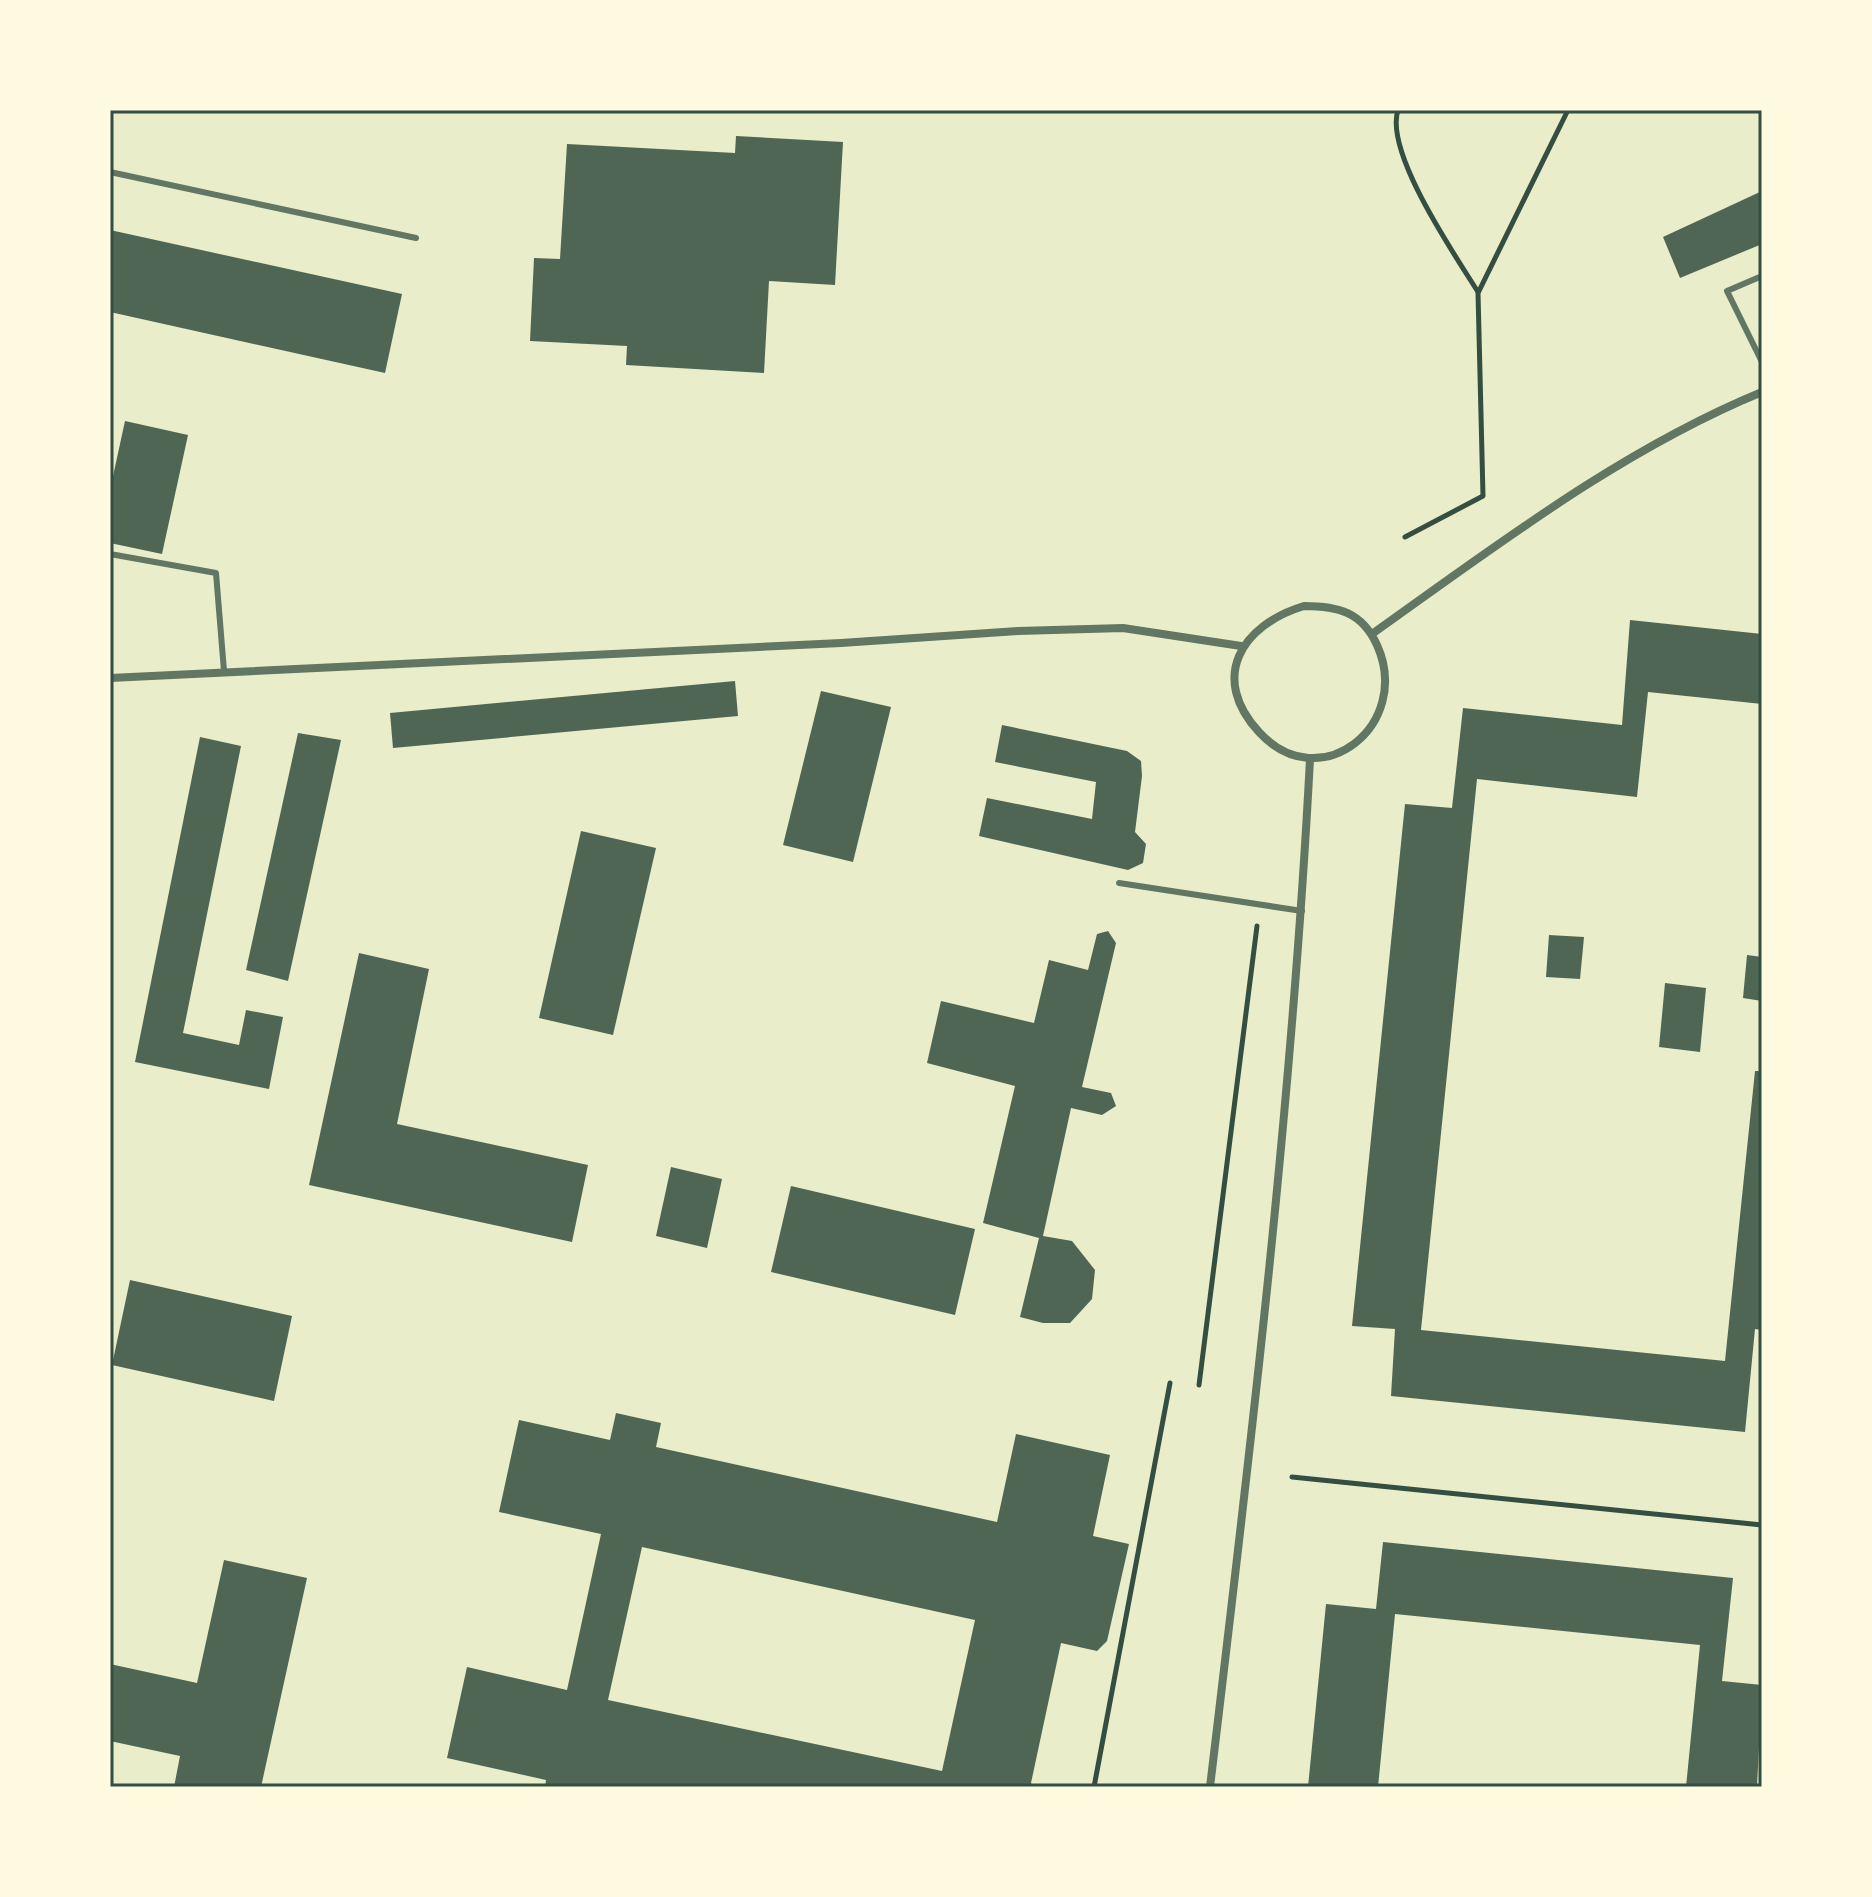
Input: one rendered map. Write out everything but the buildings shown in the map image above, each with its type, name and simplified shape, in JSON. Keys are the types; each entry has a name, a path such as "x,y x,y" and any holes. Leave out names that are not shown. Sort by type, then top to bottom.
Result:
{"street":[{"path":"1372,634 1497,545 1618,467 1706,415 1762,392"},
{"path":"1304,606 1330,606 1350,611 1372,634 1387,666 1382,711 1368,733 1352,747 1310,759 1291,755 1270,745 1250,722 1238,697 1235,670 1241,646 1257,627 1281,613 1304,606"},
{"path":"110,678 1048,630 1123,628 1241,646"},
{"path":"1210,1787 1258,1387 1302,911 1310,759"}],"lane":[{"path":"110,172 416,238"},
{"path":"1762,276 1727,291 1762,362"},
{"path":"110,554 216,573 224,671"},
{"path":"1119,883 1302,911"}],"path":[{"path":"1398,110 1400,143 1417,190 1478,293"},
{"path":"1405,537 1483,496 1478,293 1568,110"},
{"path":"1199,1385 1259,904"},
{"path":"1094,1787 1170,1383"},
{"path":"1292,1477 1762,1525"}]}
